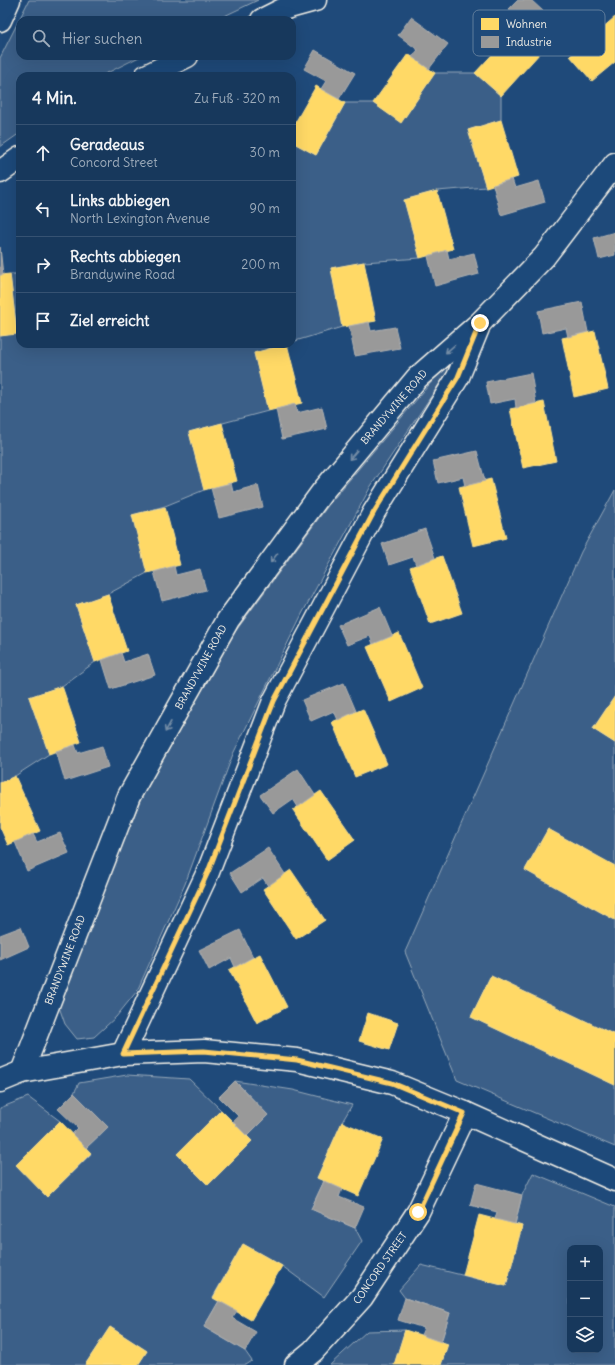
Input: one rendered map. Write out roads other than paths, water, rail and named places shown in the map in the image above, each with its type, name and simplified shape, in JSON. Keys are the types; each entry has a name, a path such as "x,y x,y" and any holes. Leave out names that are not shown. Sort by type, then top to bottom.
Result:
{"street":[{"path":"0,20 9,0"},
{"path":"270,16 286,8 315,0"},
{"path":"154,72 180,60"},
{"path":"0,172 16,161"},
{"name":"BRANDYWINE ROAD","path":"22,1072 129,796 228,620 323,491 417,378 480,323 544,257 615,164"},
{"name":"BRANDYWINE ROAD","path":"123,1054 208,872 274,701 374,512 458,377 480,323"},
{"path":"0,1081 22,1072 123,1054 204,1051 297,1060 392,1083 464,1113 615,1180"},
{"name":"CONCORD STREET","path":"296,1365 313,1351 362,1297 418,1212 464,1113"}]}
